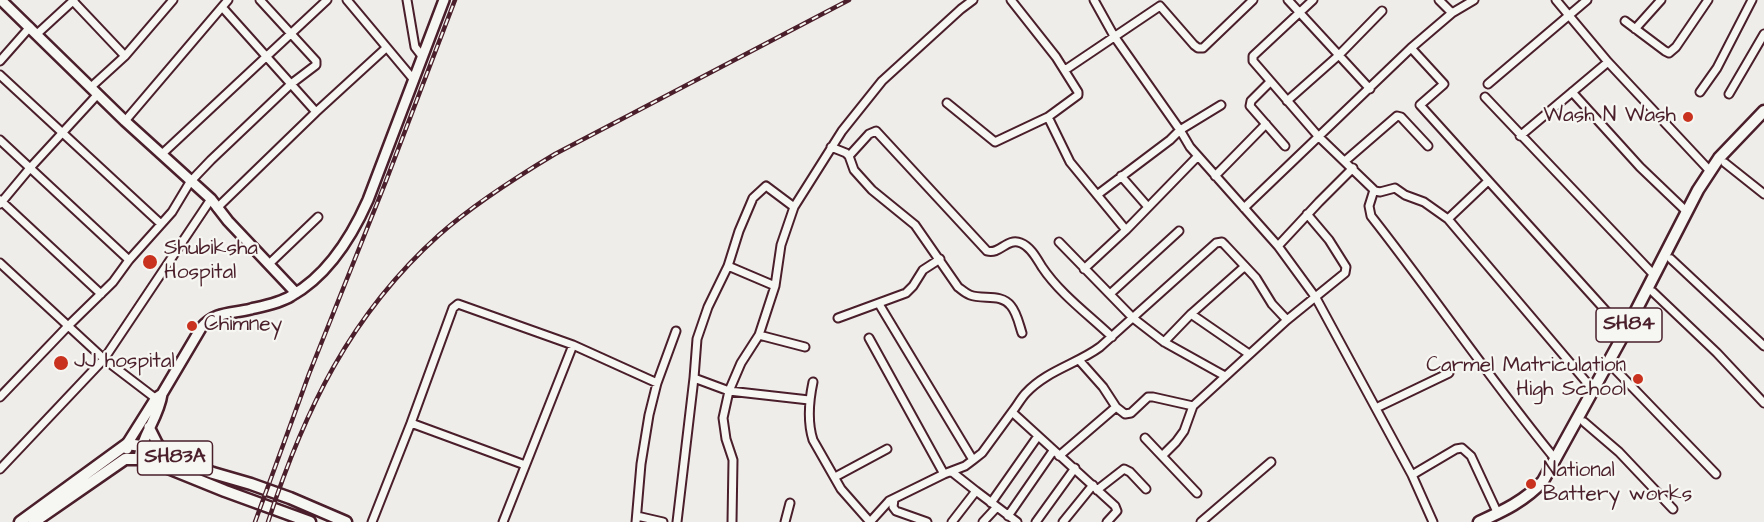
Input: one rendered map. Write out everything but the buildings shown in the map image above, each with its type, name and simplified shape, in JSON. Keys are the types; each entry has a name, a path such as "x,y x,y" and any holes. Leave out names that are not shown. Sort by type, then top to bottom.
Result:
{"main road":[{"name":"SH84","path":"1479,522 1521,510 1538,496 1562,463 1584,422 1625,332 1710,171 1739,136 1764,111"},
{"name":"SH84","path":"1497,518 1534,491 1543,481 1653,292 1704,193 1725,163 1764,120"},
{"name":"SH83A","path":"20,522 127,444 141,446 213,473 251,483 346,522"},
{"name":"SH83A","path":"34,522 125,459 146,459 310,522"}],"street":[{"path":"1,0 125,121 211,200 296,292"},
{"path":"0,61 34,30 73,0 125,56"},
{"path":"101,294 1,202 63,132 95,90 173,0"},
{"path":"125,121 228,0"},
{"path":"0,397 112,282 172,212 190,182 291,84 317,63 260,0"},
{"path":"162,154 327,0"},
{"path":"347,0 414,80"},
{"path":"407,0 415,47 422,56"},
{"path":"125,459 127,444 159,398 207,320 214,316 251,309 289,297 306,286 340,250 356,226 368,200 444,0"},
{"path":"732,522 733,460 726,439 723,418 729,391 741,363 759,335 775,286 780,244 794,207 842,131 882,81 960,9 973,0"},
{"path":"947,103 995,142 1048,117 1078,95 1065,70 1011,0"},
{"path":"1065,70 1160,6 1194,45 1199,49 1203,48 1253,0"},
{"path":"1288,0 1370,89"},
{"path":"1312,0 1252,57 1254,62 1318,136 1375,192 1395,188 1405,195 1424,202 1448,219 1594,391"},
{"path":"1439,0 1452,13"},
{"path":"1245,208 1411,48 1452,13 1474,0"},
{"path":"1556,0 1608,62 1710,171"},
{"path":"1488,84 1587,0"},
{"path":"1635,29 1661,0"},
{"path":"1700,92 1717,68 1752,0"},
{"path":"1098,1 1114,36 1197,157 1278,246 1316,298 1412,475 1433,522"},
{"path":"1625,21 1669,53 1676,47 1704,1"},
{"path":"222,7 316,112"},
{"path":"1287,101 1339,55 1382,11"},
{"path":"1729,94 1764,34"},
{"path":"218,208 316,112 386,48"},
{"path":"1411,48 1444,84 1420,105 1625,332"},
{"path":"1520,136 1608,62"},
{"path":"0,75 161,224"},
{"path":"1270,82 1250,104 1285,146"},
{"path":"1572,92 1640,167 1687,212"},
{"path":"1485,98 1654,276"},
{"path":"1097,195 1170,140 1179,130 1221,105"},
{"path":"1346,161 1397,116 1401,117 1428,146"},
{"path":"1048,117 1070,162 1126,230"},
{"path":"1215,176 1266,124"},
{"path":"849,156 869,134 876,131 987,251 994,252 1012,242 1023,243 1051,280 1112,337"},
{"path":"0,140 129,260"},
{"path":"831,147 849,156 852,167 859,176 881,199 915,225 958,287 966,294 997,298 1012,306 1022,333"},
{"path":"1084,269 1126,230 1197,157"},
{"path":"1725,163 1764,194"},
{"path":"1278,246 1353,168"},
{"path":"1121,176 1148,207"},
{"path":"1448,219 1488,181"},
{"path":"677,522 697,339 708,307 728,266 753,198 766,186 794,207"},
{"path":"1375,192 1369,206 1371,216 1424,284 1515,410 1556,460"},
{"path":"0,469 104,359 211,200"},
{"path":"1162,456 1184,431 1193,406 1249,354 1344,274 1346,269 1329,240 1307,214"},
{"path":"269,264 318,217"},
{"path":"1110,294 1179,231"},
{"path":"1059,242 1133,318 1164,342 1225,376"},
{"path":"813,382 809,400 810,431 813,440 846,495 870,522 889,501 948,473 982,453 1025,393 1048,376 1090,355 1216,243 1222,242 1256,278 1272,304 1287,321"},
{"path":"838,318 906,293 923,270 940,259"},
{"path":"1671,259 1764,346"},
{"path":"0,262 104,359 159,398"},
{"path":"728,266 775,286"},
{"path":"1164,342 1191,314 1244,267"},
{"path":"1653,292 1764,402"},
{"path":"372,522 453,308 458,304 573,345 657,383"},
{"path":"879,304 973,460"},
{"path":"1191,314 1249,354"},
{"path":"663,522 636,519 641,464 649,415 657,383 676,331"},
{"path":"759,335 805,347"},
{"path":"868,338 948,473 1017,522"},
{"path":"503,522 573,345"},
{"path":"1079,360 1122,413 1128,415 1146,398 1153,397 1193,406"},
{"path":"1610,365 1716,474"},
{"path":"1376,408 1449,373"},
{"path":"694,378 729,391 809,400"},
{"path":"139,459 141,446 159,398"},
{"path":"1008,516 1056,453 1116,407"},
{"path":"1012,412 1117,508 1107,522"},
{"path":"1584,422 1619,452 1673,509"},
{"path":"411,423 525,465"},
{"path":"149,427 166,454"},
{"path":"984,522 1038,436"},
{"path":"1145,438 1197,493"},
{"path":"1412,475 1456,449 1462,448 1471,456 1497,518"},
{"path":"835,477 887,449"},
{"path":"1201,522 1271,462"},
{"path":"1036,522 1075,468"},
{"path":"1063,522 1095,488 1124,469 1130,472 1146,489"},
{"path":"952,522 976,491"},
{"path":"894,499 895,511 927,522"},
{"path":"785,522 790,503"}],"railway":[{"path":"255,522 309,374 455,0"},
{"path":"268,522 297,442 334,367 355,332 380,298 439,235 495,192 555,154 849,0"}],"place":[{"name":"Wash N Wash","path":"1688,117"},
{"name":"Shubiksha Hospital","path":"150,262"},
{"name":"Chimney","path":"192,326"},
{"name":"JJ hospital","path":"61,363"},
{"name":"Carmel Matriculation High School","path":"1638,379"},
{"name":"National Battery works","path":"1531,484"}]}
